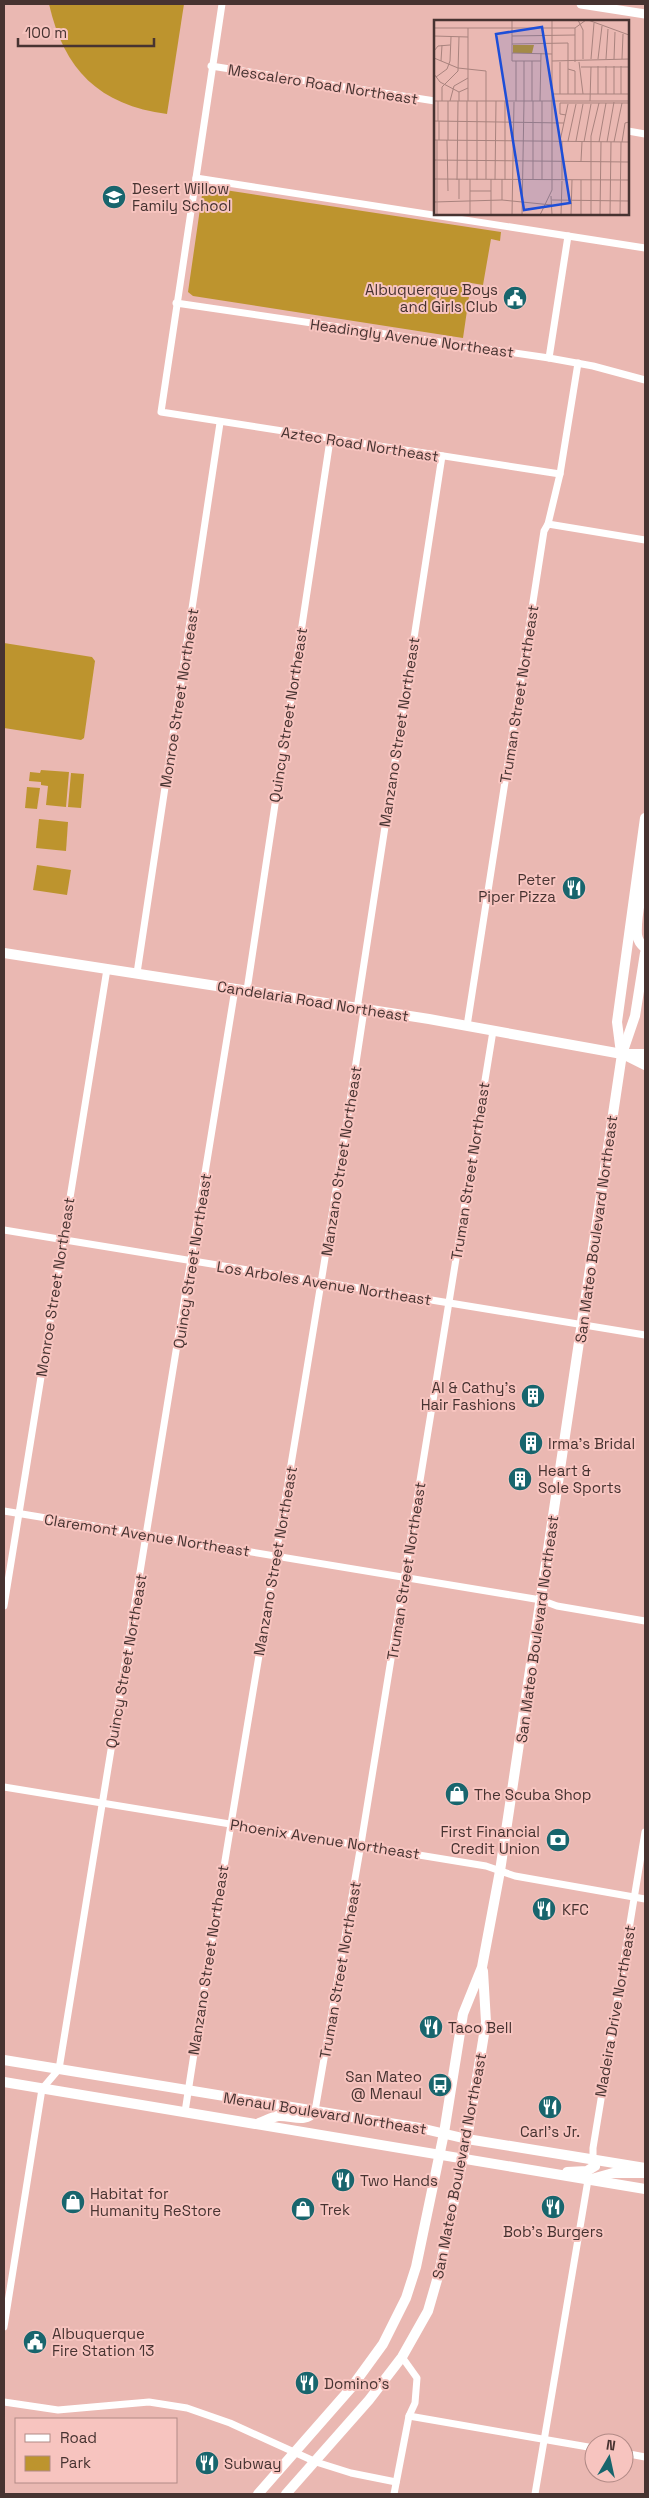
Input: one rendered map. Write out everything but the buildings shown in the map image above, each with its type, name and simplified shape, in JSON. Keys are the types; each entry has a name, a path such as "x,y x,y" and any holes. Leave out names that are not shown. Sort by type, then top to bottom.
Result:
{"main road":[{"name":"San Mateo Boulevard Northeast","path":"622,1054 617,1022 645,818"},
{"path":"641,844 645,878 637,933 640,944 645,948"},
{"name":"Candelaria Road Northeast","path":"4,953 236,988 622,1054 645,1054"},
{"name":"San Mateo Boulevard Northeast","path":"258,2494 351,2388 383,2344 406,2298 416,2267 444,2133 463,2014 482,1967 500,1871 622,1054 635,1016 645,953"},
{"name":"Candelaria Road Northeast","path":"622,1054 645,1065"},
{"name":"San Mateo Boulevard Northeast","path":"286,2494 369,2400 402,2357 428,2311 439,2273 467,2139 486,2022 482,1967"},
{"name":"Menaul Boulevard Northeast","path":"4,2060 444,2133 467,2139 593,2161 645,2168"},
{"name":"Menaul Boulevard Northeast","path":"4,2082 645,2189"},
{"path":"258,2124 278,2116 301,2119 311,2116 315,2111"},
{"path":"551,2174 592,2170 595,2166 593,2161"},
{"path":"588,2180 613,2173 645,2172"}],"street":[{"path":"176,303 222,4"},
{"path":"580,4 645,14"},
{"name":"Mescalero Road Northeast","path":"211,66 434,101"},
{"path":"629,131 645,134"},
{"path":"196,178 645,248"},
{"path":"549,358 568,236"},
{"name":"Headingly Avenue Northeast","path":"176,303 549,358 578,363 645,380"},
{"name":"Aztec Road Northeast","path":"176,303 161,412 220,423 560,474"},
{"name":"Truman Street Northeast","path":"467,1026 544,531 548,524 560,474 578,363"},
{"name":"Monroe Street Northeast","path":"137,973 220,423"},
{"name":"Quincy Street Northeast","path":"247,990 330,440"},
{"name":"Manzano Street Northeast","path":"185,2112 230,1823 321,1282 442,456"},
{"path":"548,524 645,540"},
{"name":"Monroe Street Northeast","path":"4,1606 107,969"},
{"name":"Quincy Street Northeast","path":"60,2069 101,1803 236,988"},
{"name":"Truman Street Northeast","path":"315,2111 361,1844 493,1031"},
{"name":"Los Arboles Avenue Northeast","path":"4,1230 645,1335"},
{"name":"Claremont Avenue Northeast","path":"4,1511 541,1600 558,1606 645,1621"},
{"name":"Phoenix Avenue Northeast","path":"4,1787 361,1844 486,1866 516,1876 645,1899"},
{"name":"Madeira Drive Northeast","path":"593,2161 593,2148 645,1832"},
{"path":"4,2327 42,2089 60,2069"},
{"path":"535,2494 588,2180"},
{"path":"394,2494 409,2416 415,2403 417,2378 402,2357"},
{"path":"4,2402 58,2410 150,2402 187,2408 230,2423 316,2462 351,2473 396,2482"},
{"path":"409,2416 584,2446"}],"green space":[{"path":"49,4 184,4 167,114 122,102 104,93 88,80 64,48"},
{"path":"212,188 501,232 500,241 491,239 483,285 471,283 463,338 193,296 188,292 202,195"},
{"path":"4,643 92,657 95,661 84,738 81,740 4,728"},
{"path":"41,770 69,772 66,807 46,805 48,786 41,785 41,782 29,781 30,772 40,773"},
{"path":"71,773 84,774 81,808 68,807"},
{"path":"27,787 40,788 37,809 25,808"},
{"path":"39,819 68,822 66,851 36,848"},
{"path":"37,865 71,870 67,895 33,890"}],"place":[{"name":"Desert Willow Family School","path":"114,197"},
{"name":"Albuquerque Boys and Girls Club","path":"515,298"},
{"name":"Peter Piper Pizza","path":"574,888"},
{"name":"Al & Cathy's Hair Fashions","path":"533,1396"},
{"name":"Irma's Bridal","path":"531,1443"},
{"name":"Heart & Sole Sports","path":"520,1479"},
{"name":"The Scuba Shop","path":"457,1794"},
{"name":"First Financial Credit Union","path":"558,1840"},
{"name":"KFC","path":"544,1909"},
{"name":"Taco Bell","path":"431,2027"},
{"name":"San Mateo @ Menaul","path":"440,2085"},
{"name":"Carl's Jr.","path":"550,2107"},
{"name":"Two Hands","path":"343,2180"},
{"name":"Habitat for Humanity ReStore","path":"73,2202"},
{"name":"Bob's Burgers","path":"553,2207"},
{"name":"Trek","path":"303,2209"},
{"name":"Albuquerque Fire Station 13","path":"35,2342"},
{"name":"Domino's","path":"307,2383"},
{"name":"Subway","path":"207,2463"}]}
